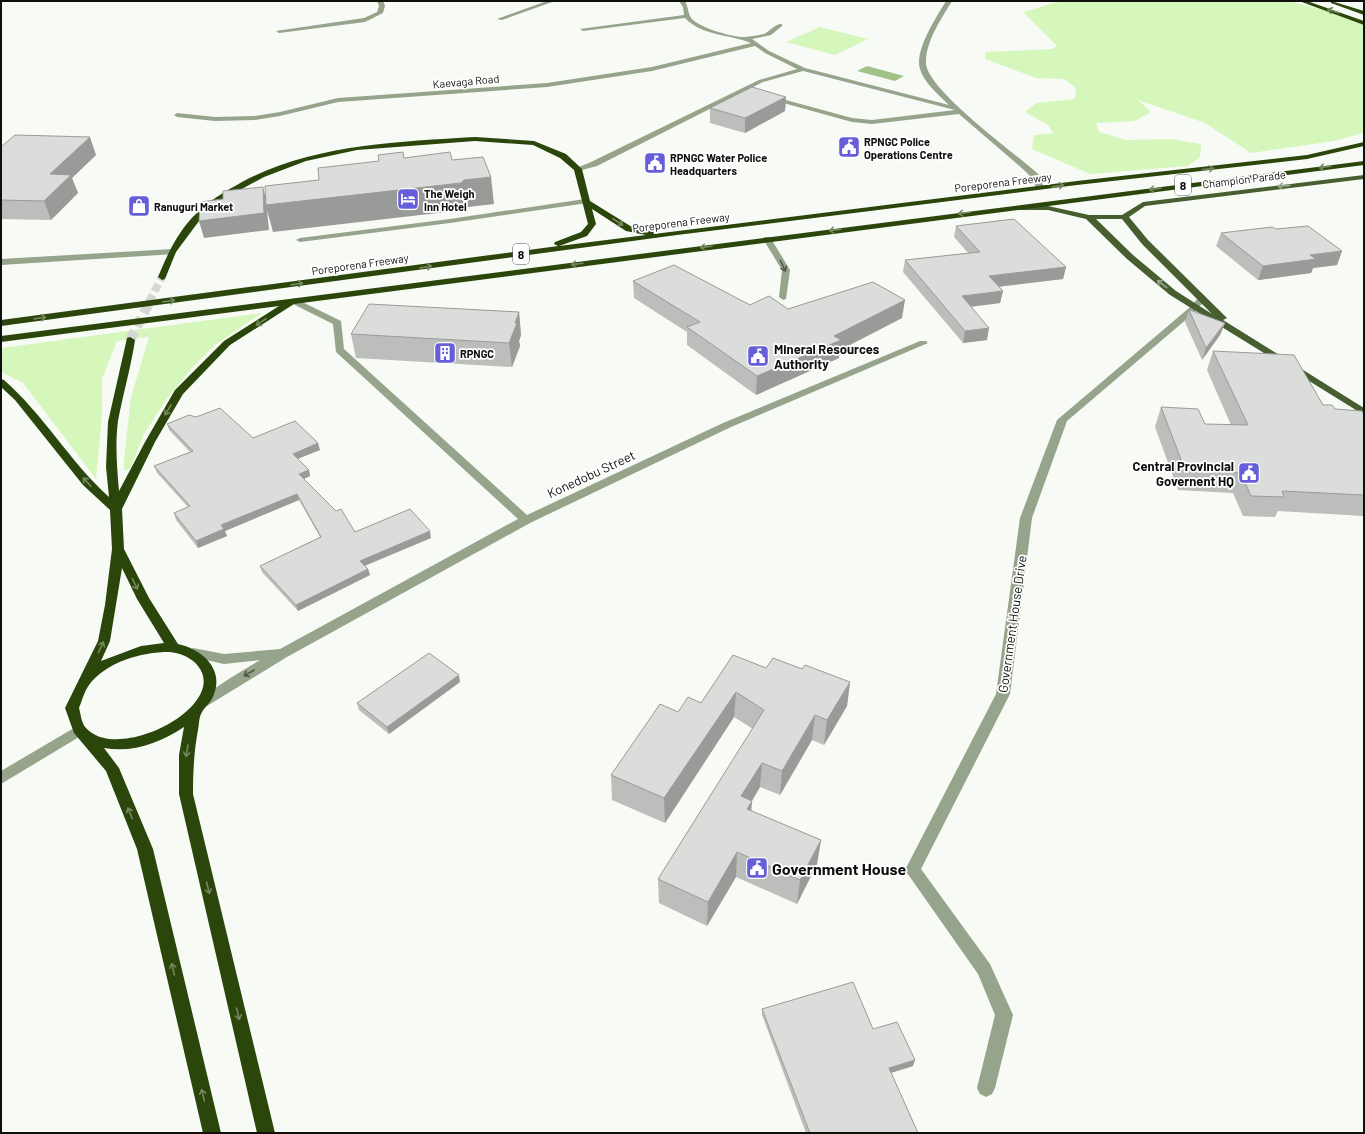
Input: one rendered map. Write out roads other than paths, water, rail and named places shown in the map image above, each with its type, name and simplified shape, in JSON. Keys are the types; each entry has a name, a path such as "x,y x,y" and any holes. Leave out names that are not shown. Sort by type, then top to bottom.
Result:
{"highway":[{"path":"1302,1 1364,23"},
{"path":"1330,1 1364,13"},
{"path":"162,277 172,252 199,215 224,195 261,175 304,159 331,153 357,148 428,141 475,139 534,143 563,156 578,169 592,224 584,234 561,243 500,257"},
{"name":"Poreporena Freeway","path":"1,323 677,233 1040,188 1301,158 1364,144"},
{"name":"Poreporena Freeway","path":"1,339 1364,162"},
{"path":"585,201 629,229 642,233 677,233"},
{"path":"116,509 160,424 179,392 227,343 294,300"},
{"path":"130,340 126,367 112,422 111,467 116,509 118,549 111,605 104,641 72,708 83,733 112,768 145,849 212,1133"},
{"path":"1,382 19,398 87,484 116,509"},
{"path":"118,549 143,599 174,648"},
{"path":"84,682 103,666 126,654 150,648 174,648 193,653 204,662 210,674 209,688 198,708 186,755 186,794 266,1133"},
{"path":"83,733 110,744 140,742 170,731 198,708"}],"main road":[{"name":"Champion Parade","path":"1124,217 1143,204 1364,176"},
{"path":"1003,208 1048,208 1090,217 1124,217 1198,303"},
{"path":"1090,217 1155,279 1198,303 1238,332 1364,412"}],"street":[{"path":"279,31 365,20 380,13 382,6 380,1"},
{"path":"500,19 552,1"},
{"path":"682,1 686,7 686,16 693,23 710,31 746,38 768,35 780,25"},
{"path":"949,1 934,26 923,58 923,68 934,86 1027,168 1036,178 1040,188"},
{"path":"583,29 686,16"},
{"path":"746,38 767,52 803,69 960,110"},
{"name":"Kaevaga Road","path":"177,115 224,118 258,117 280,114 326,101 479,91 581,80 719,54 754,44"},
{"path":"578,169 594,164 746,92 776,76 803,69"},
{"path":"764,97 852,120 872,122 960,110"},
{"path":"300,240 450,221 585,201"},
{"path":"767,239 786,270 783,297"},
{"path":"1,262 172,252"},
{"path":"294,300 338,323 339,350 526,520"},
{"name":"Government House Drive","path":"986,1088 1004,1015 984,969 913,870 1003,694 1026,518 1062,420 1198,303"},
{"name":"Konedobu Street","path":"198,708 237,680 282,654 526,520 727,426 923,343"},
{"path":"193,653 224,659 282,654"},
{"path":"1,778 83,733"}],"tunnel":[{"path":"149,302 162,277"},
{"path":"130,340 150,301"}],"place":[{"name":"RPNGC Police Operations Centre","path":"849,147"},
{"name":"RPNGC Water Police Headquarters","path":"655,163"},
{"name":"The Weigh Inn Hotel","path":"408,199"},
{"name":"Ranuguri Market","path":"139,206"},
{"name":"RPNGC","path":"445,353"},
{"name":"Mineral Resources Authority","path":"758,356"},
{"name":"Central Provincial Governent HQ","path":"1249,473"},
{"name":"Government House","path":"757,868"}]}
